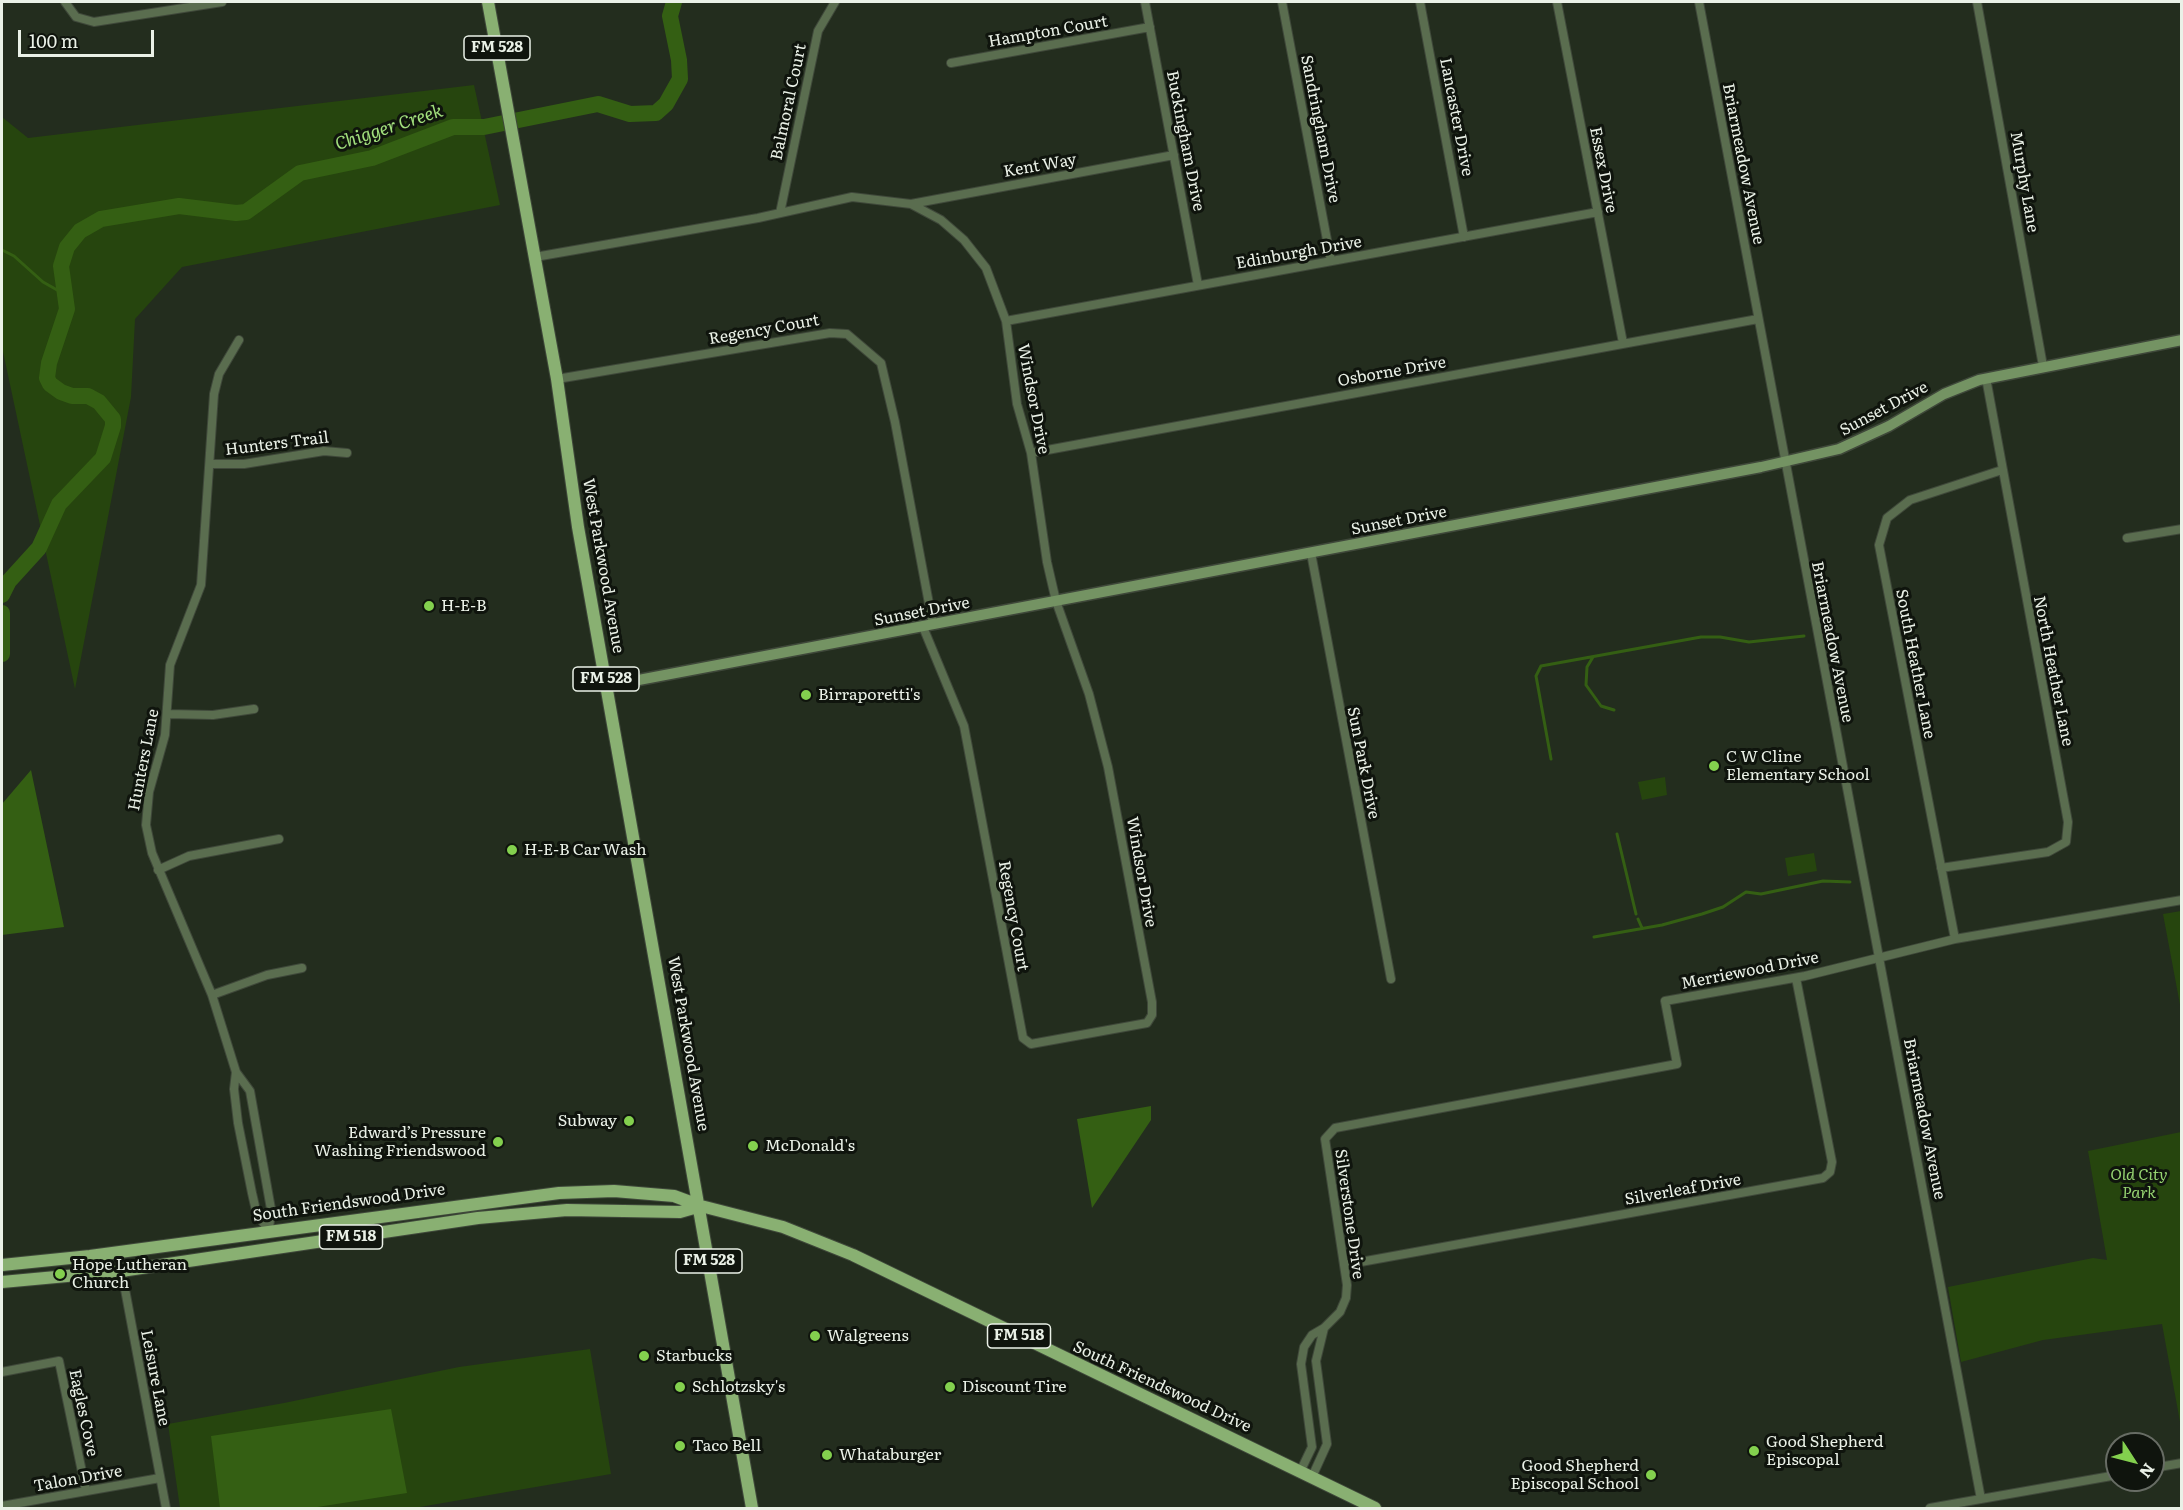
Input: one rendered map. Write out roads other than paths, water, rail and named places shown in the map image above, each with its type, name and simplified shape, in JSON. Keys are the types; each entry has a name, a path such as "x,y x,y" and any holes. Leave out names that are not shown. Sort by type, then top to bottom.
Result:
{"main road":[{"name":"West Parkwood Avenue","path":"488,2 557,379 578,527 700,1206"},
{"name":"South Friendswood Drive","path":"2,1265 118,1252 559,1192 614,1191 674,1196 700,1206 783,1227 857,1256 1375,1509"},
{"name":"South Friendswood Drive","path":"2,1282 121,1271 478,1218 567,1210 680,1212 700,1206"},
{"name":"FM 528","path":"700,1206 752,1509"}],"street":[{"path":"64,2 76,17 94,22 222,2"},
{"name":"Balmoral Court","path":"780,213 818,31 835,2"},
{"name":"Buckingham Drive","path":"1145,2 1198,285"},
{"name":"Sandringham Drive","path":"1282,2 1331,261"},
{"name":"Lancaster Drive","path":"1420,2 1464,237"},
{"name":"Essex Drive","path":"1557,2 1623,343"},
{"name":"Briarmeadow Avenue","path":"1700,2 1981,1499"},
{"name":"Murphy Lane","path":"1977,2 2043,366"},
{"name":"Hampton Court","path":"951,63 1150,27"},
{"name":"Kent Way","path":"911,204 1174,156"},
{"name":"Windsor Drive","path":"535,257 780,213 852,197 911,204 941,220 964,240 986,268 1006,321 1017,404 1030,453 1047,562 1056,601 1089,694 1108,767 1146,971"},
{"name":"Edinburgh Drive","path":"1006,321 1598,212"},
{"name":"Osborne Drive","path":"1030,453 1758,318"},
{"name":"Regency Court","path":"557,379 830,333 847,334 880,363 895,422 928,626 964,726 1023,1038 1031,1044 1147,1023 1152,1015 1152,1002 1146,971"},
{"name":"Hunters Lane","path":"239,340 219,375 214,394 201,585 170,665 168,714 146,810 148,840 158,870 212,995 236,1072 250,1091 271,1209 269,1230"},
{"name":"Sunset Drive","path":"607,686 1785,462 1839,449 1889,426 1944,394 1986,378 2181,340"},
{"name":"North Heather Lane","path":"1941,868 2048,852 2066,842 2068,822 1986,378"},
{"name":"Hunters Trail","path":"210,464 244,464 324,451 347,453"},
{"name":"South Heather Lane","path":"1955,939 1879,546 1887,518 1910,500 2002,470"},
{"path":"2127,538 2181,529"},
{"name":"Sun Park Drive","path":"1311,553 1391,979"},
{"path":"168,714 213,715 254,709"},
{"path":"158,870 189,856 279,839"},
{"name":"Merriewood Drive","path":"1328,1133 1343,1125 1677,1064 1665,1001 1796,978 1955,939 2181,900"},
{"path":"212,995 267,975 302,968"},
{"name":"Silverleaf Drive","path":"1344,1265 1823,1178 1830,1172 1832,1162 1796,978"},
{"name":"Hunters Lane","path":"236,1072 234,1089 238,1123 254,1204 257,1215 269,1230"},
{"name":"Silverstone Drive","path":"1300,1472 1312,1447 1309,1408 1301,1364 1304,1347 1312,1335 1324,1328 1340,1312 1346,1298 1344,1265 1325,1145 1328,1133"},
{"name":"Leisure Lane","path":"118,1252 166,1509"},
{"name":"Silverstone Drive","path":"1312,1477 1327,1444 1316,1361 1324,1328"},
{"name":"Eagles Cove","path":"2,1372 59,1361 86,1491"},
{"path":"1309,1408 1323,1406"},
{"path":"2165,1466 2181,1463"},
{"path":"1930,1509 2105,1477"},
{"name":"Talon Drive","path":"2,1506 160,1478"}],"waterway":[{"name":"Chigger Creek","path":"2,595 9,581 39,548 59,504 103,458 113,426 113,419 99,402 88,396 72,396 61,392 50,384 47,378 49,363 67,309 61,266 67,247 80,231 101,219 179,206 236,213 246,212 300,173 372,158 453,127 484,127 598,104 630,114 656,113 666,104 680,79 679,60 670,16 674,2"},
{"path":"2,250 14,256 43,282 66,295"},
{"name":"Chigger Creek","path":"2,613 2,654"},
{"path":"1551,759 1536,676 1541,666 1701,637 1720,637 1749,642 1804,636"},
{"path":"1593,657 1587,667 1586,685 1601,706 1614,710"},
{"path":"1617,834 1636,914"},
{"path":"1594,937 1662,925 1702,914 1723,907 1746,892 1761,894 1823,881 1850,882"},
{"path":"1638,919 1642,928"}],"place":[{"name":"H-E-B","path":"429,606"},
{"name":"Birraporetti's","path":"806,695"},
{"name":"C W Cline Elementary School","path":"1714,766"},
{"name":"H-E-B Car Wash","path":"512,850"},
{"name":"Subway","path":"629,1121"},
{"name":"Edward’s Pressure Washing Friendswood","path":"498,1142"},
{"name":"McDonald's","path":"753,1146"},
{"name":"Hope Lutheran Church","path":"60,1274"},
{"name":"Walgreens","path":"815,1336"},
{"name":"Starbucks","path":"644,1356"},
{"name":"Schlotzsky's","path":"680,1387"},
{"name":"Discount Tire","path":"950,1387"},
{"name":"Taco Bell","path":"680,1446"},
{"name":"Good Shepherd Episcopal","path":"1754,1451"},
{"name":"Whataburger","path":"827,1455"},
{"name":"Good Shepherd Episcopal School","path":"1651,1475"}],"park label":[{"name":"Old City Park","path":"2139,1184"}]}
